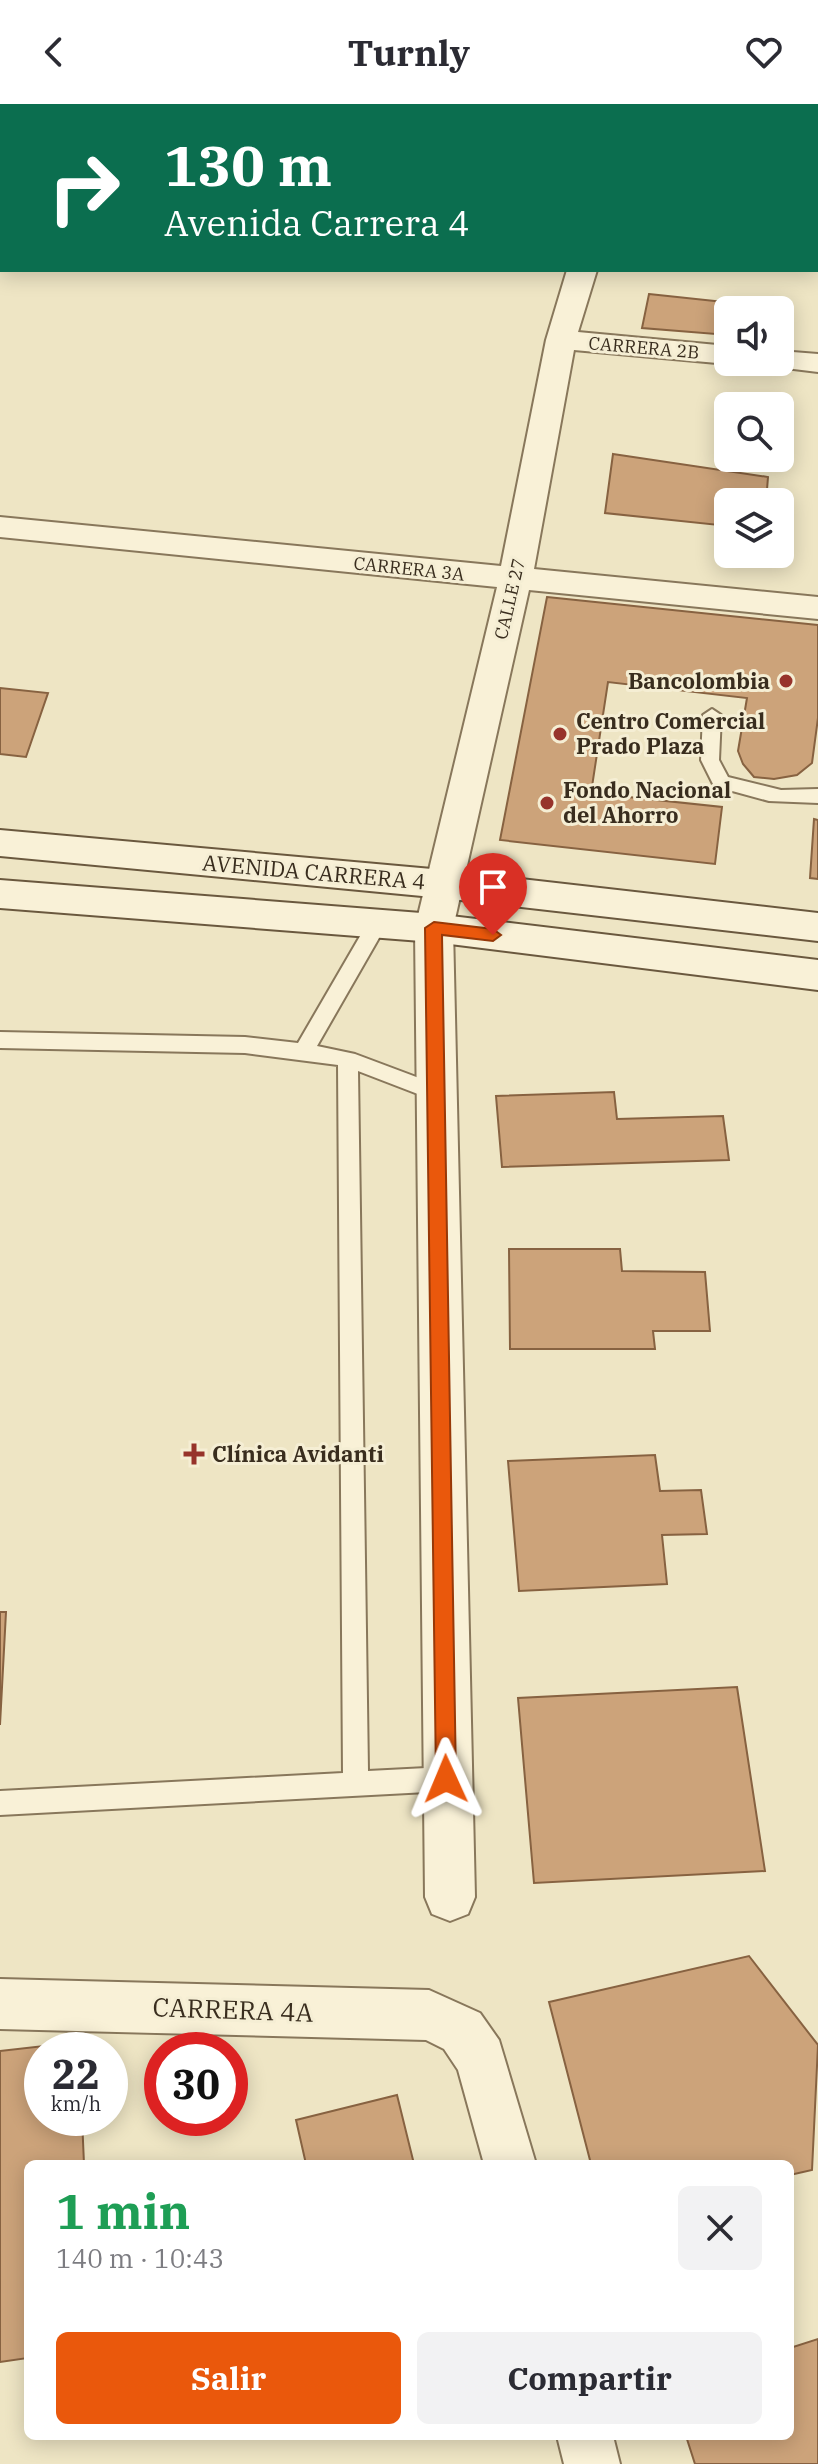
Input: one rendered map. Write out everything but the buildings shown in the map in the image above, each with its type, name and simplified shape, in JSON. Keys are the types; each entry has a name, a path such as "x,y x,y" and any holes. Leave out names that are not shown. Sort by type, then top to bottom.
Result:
{"main road":[{"name":"AVENIDA CARRERA 4","path":"0,843 443,884 818,927"},
{"name":"AVENIDA CARRERA 4","path":"0,894 434,928 818,975"}],"street":[{"name":"CALLE 27","path":"450,1897 434,928 515,580 561,340 581,272"},
{"name":"CARRERA 2B","path":"561,340 714,354"},
{"path":"794,361 818,363"},
{"name":"CARRERA 3A","path":"0,527 818,608"},
{"name":"CARRERA 4A","path":"0,2004 429,2015 462,2031 481,2058 509,2160"},
{"path":"586,2440 592,2464"}],"lane":[{"path":"712,715 710,760 721,781 750,791 796,799 818,796"},
{"path":"304,1051 377,924"},
{"path":"0,1040 245,1045 304,1051 348,1059 436,1093"},
{"path":"348,1059 356,1785"},
{"path":"0,1803 446,1779"}],"place":[{"name":"Bancolombia","path":"786,681"},
{"name":"Centro Comercial Prado Plaza","path":"560,734"},
{"name":"Fondo Nacional del Ahorro","path":"547,803"},
{"name":"Clínica Avidanti","path":"194,1454"}],"route":[{"path":"446,1779 434,928 493,935"}]}
